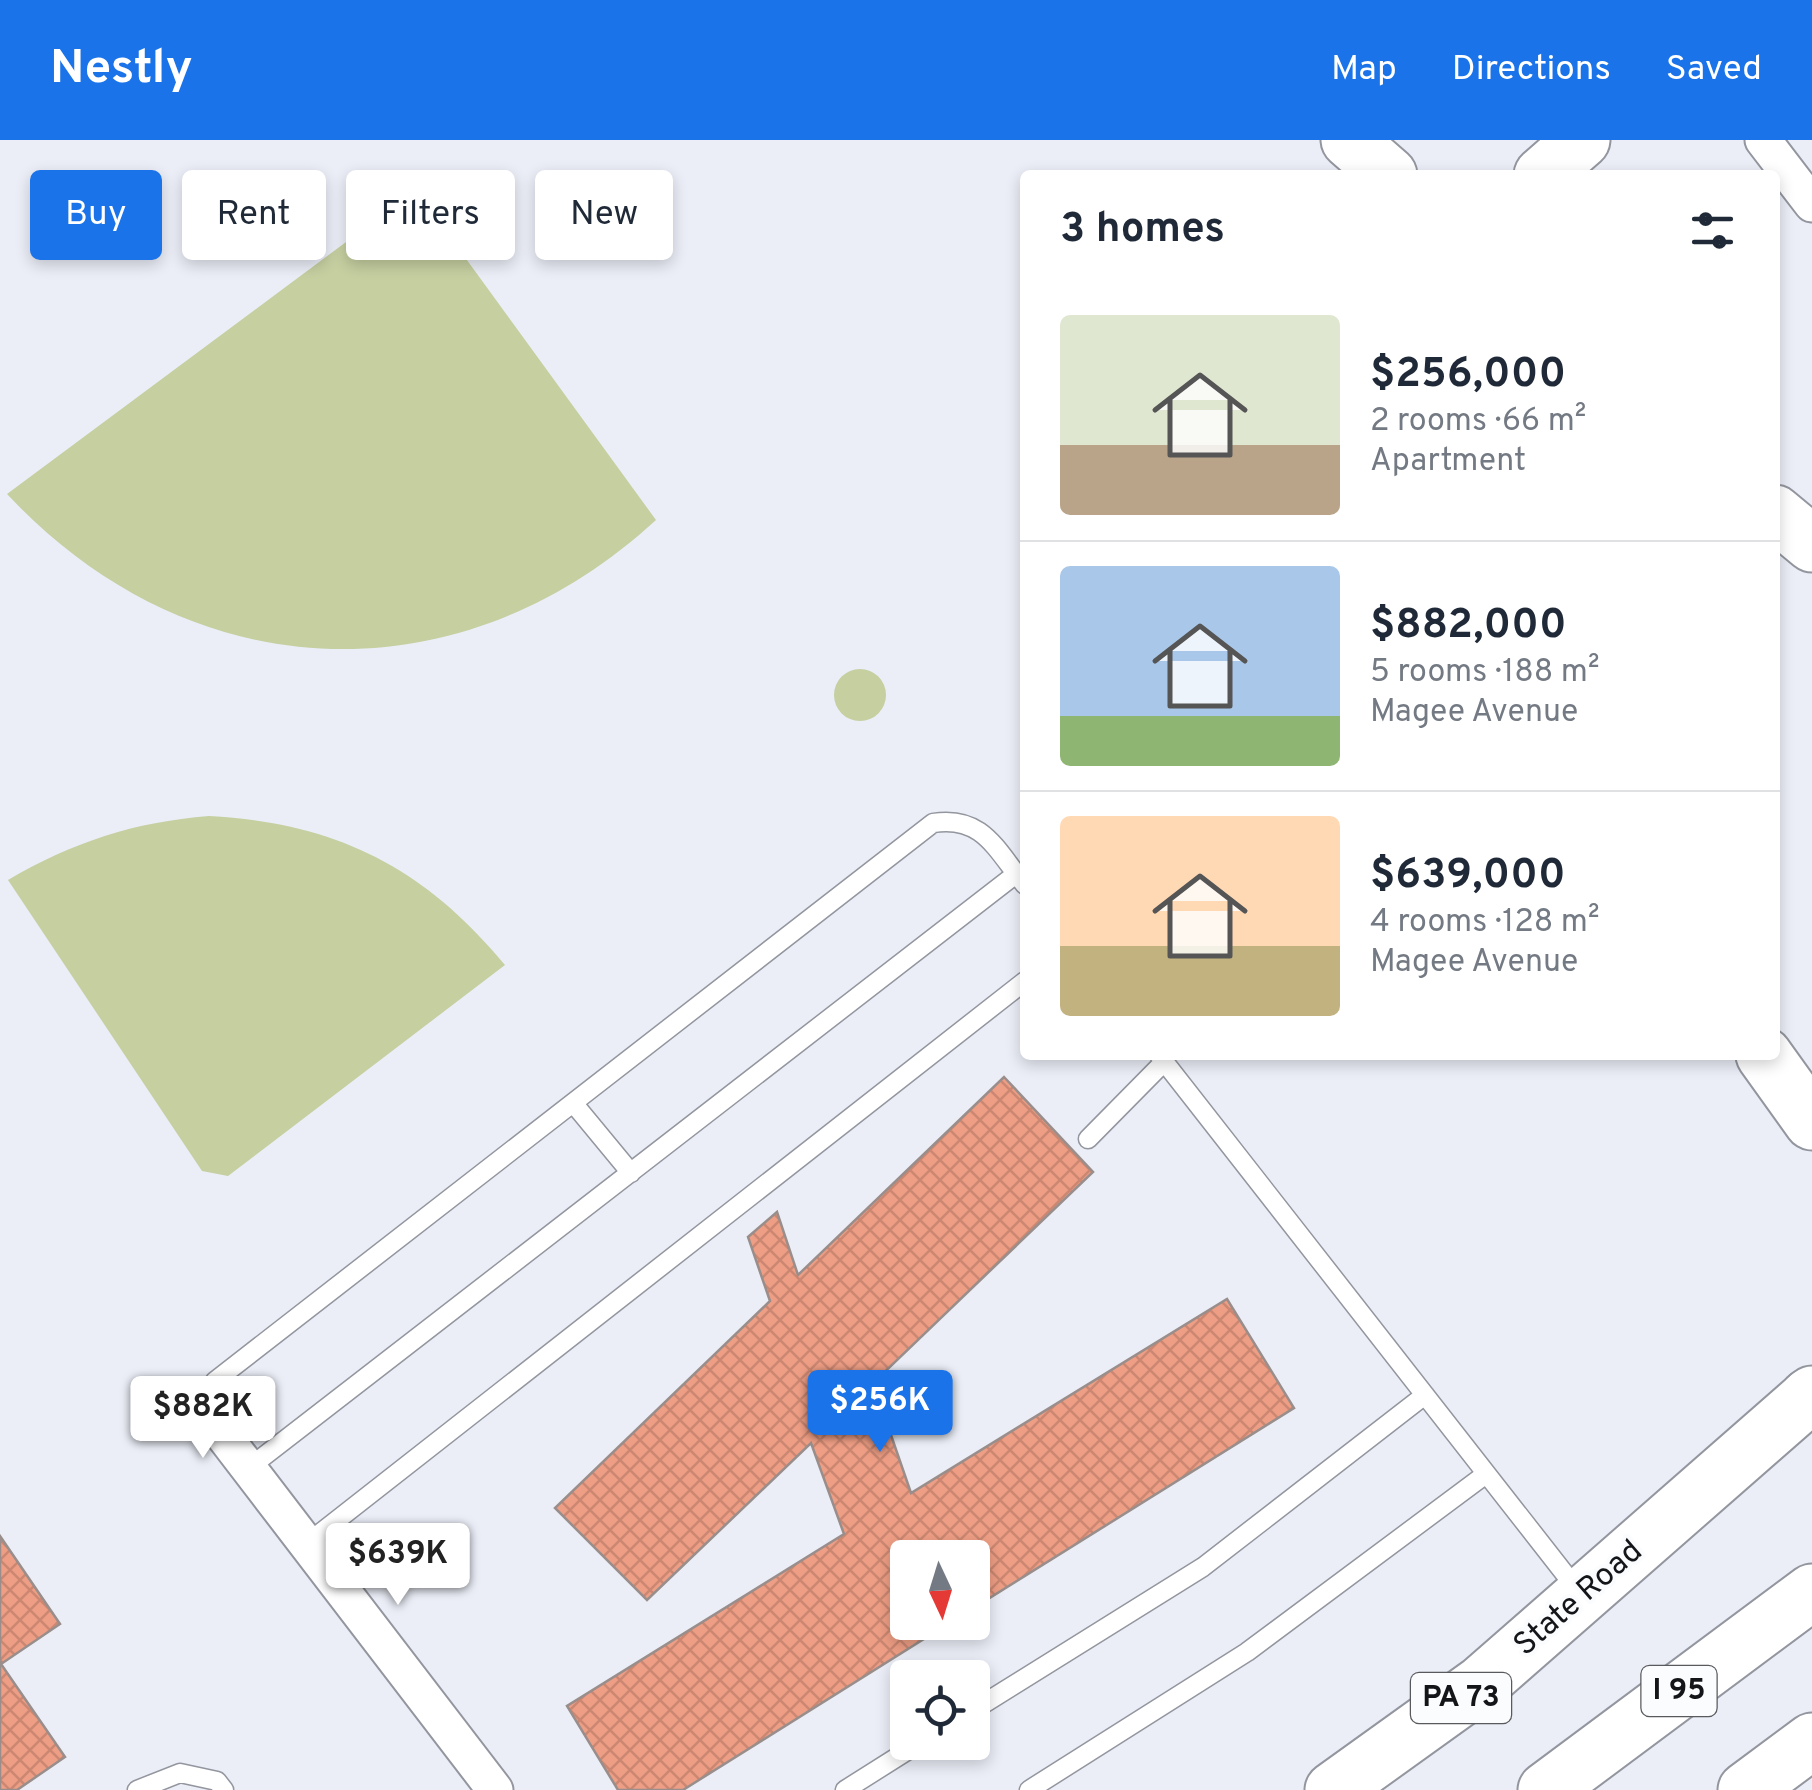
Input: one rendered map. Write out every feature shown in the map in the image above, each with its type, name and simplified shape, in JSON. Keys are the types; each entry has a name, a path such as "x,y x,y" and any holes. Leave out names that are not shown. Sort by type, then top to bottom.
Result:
{"main road":[{"path":"1349,140 1383,170"},
{"path":"1548,170 1582,140"},
{"path":"1780,516 1812,544"},
{"path":"1768,1060 1808,1111"},
{"name":"State Road","path":"1334,1790 1482,1682 1811,1396"},
{"name":"I 95","path":"1546,1790 1812,1592"},
{"path":"1746,1790 1812,1740"}],"street":[{"path":"1762,140 1812,204"},
{"path":"207,1414 309,1542 495,1790"}],"lane":[{"path":"207,1414 215,1381 933,823 958,819 975,826 1020,880 630,1173 250,1468"},
{"path":"309,1542 1020,985"},
{"path":"1088,1140 1160,1060"},
{"path":"1164,1060 1582,1596"},
{"path":"574,1104 630,1173"},
{"path":"990,1699 1203,1567 1425,1396"},
{"path":"1029,1790 1246,1652 1486,1474"},
{"path":"845,1790 892,1760"},
{"path":"137,1790 180,1773 217,1781 224,1790"}],"green space":[{"path":"346,242 346,260 467,260 656,520 579,579 497,620 412,643 326,649 241,636 158,606 79,559 7,494"},
{"path":"860,669 879,676 886,695 879,714 860,721 841,714 834,695 841,676"},
{"path":"209,816 297,828 374,856 442,901 505,965 228,1176 202,1171 8,880 105,836 155,823"}],"building":[{"path":"1004,1077 1093,1172 873,1383 911,1493 1227,1299 1294,1408 990,1598 990,1540 890,1540 890,1640 922,1640 683,1790 618,1790 567,1706 844,1534 811,1443 647,1600 555,1508 770,1301 748,1237 777,1212 798,1275"},
{"path":"0,1536 60,1624 1,1664 65,1757 17,1790 0,1790"}]}
